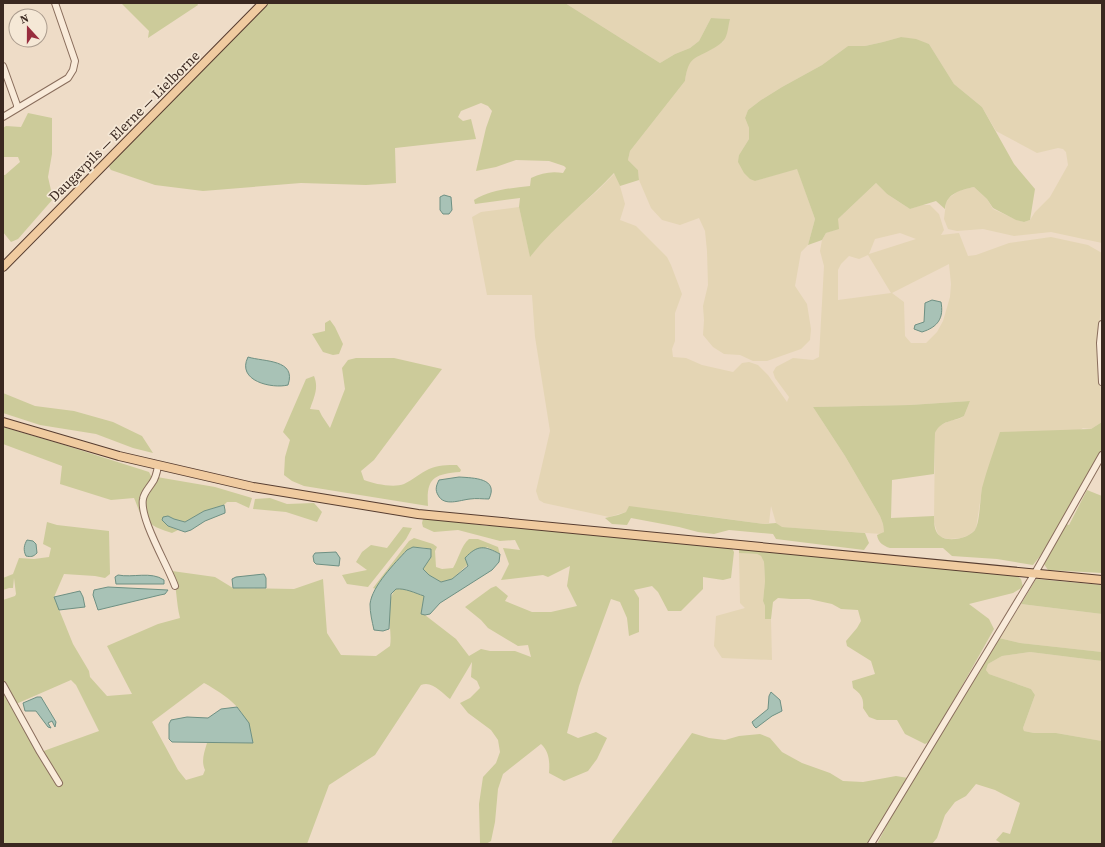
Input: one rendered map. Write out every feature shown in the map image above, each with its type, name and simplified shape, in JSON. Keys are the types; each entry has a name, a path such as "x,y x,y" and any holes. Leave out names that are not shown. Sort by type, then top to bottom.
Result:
{"main road":[{"name":"Daugavpils — Elerne — Lielborne","path":"3,267 263,3"},
{"path":"3,422 158,466 253,487 418,514 1102,580"}],"street":[{"path":"3,117 68,78 73,70 75,61 55,3"},
{"path":"3,66 18,105 17,108"},
{"path":"1102,324 1100,343 1102,382"},
{"path":"871,844 1035,573 1102,455"},
{"path":"158,466 156,476 145,493 142,501 142,507 150,531 172,576 175,586"},
{"path":"3,685 32,739 59,783"}],"shaded area":[{"path":"121,3 197,3 198,5 148,38 149,31"},
{"path":"269,3 565,3 660,63 675,54 690,48 699,41 711,18 730,19 727,33 722,43 691,62 688,67 685,81 630,151 628,160 638,170 639,180 620,186 614,173 550,234 530,257 519,207 520,198 475,204 474,200 494,192 530,186 531,178 547,173 563,173 566,168 549,161 516,160 496,167 476,171 486,128 492,111 488,106 481,103 461,111 458,117 463,121 471,119 476,139 395,148 396,183 366,185 301,183 203,191 155,185 111,170 109,167 112,162"},
{"path":"565,3 1102,3 1102,243 1051,232 1014,236 983,229 957,231 948,229 944,219 946,203 949,198 958,191 974,187 987,199 993,209 1017,220 1024,222 1030,220 1035,212 1050,197 1068,165 1066,152 1063,149 1058,148 1037,153 996,131 982,107 954,84 929,44 901,37 865,46 848,46 822,65 782,87 748,110 745,118 749,128 749,139 739,155 755,181 797,168 815,219 808,245 801,252 795,286 807,304 811,329 810,340 801,349 767,361 753,361 740,355 724,354 713,347 703,335 703,306 708,285 707,251 705,231 699,218 680,225 662,220 651,208 639,180 638,170 628,160 630,151 685,81 687,68 690,61 723,42 729,19 711,18 699,41 690,48 675,54 660,63"},
{"path":"901,37 916,39 929,44 954,84 982,107 1014,164 1035,189 1030,220 1024,222 1016,220 993,208 987,199 974,187 959,191 951,196 948,199 945,209 936,201 910,209 887,194 876,183 838,219 839,229 826,233 822,240 808,245 815,219 797,169 755,181 750,179 744,173 738,162 739,155 749,139 749,128 745,118 748,110 782,87 822,65 848,46 865,46"},
{"path":"28,113 52,118 52,154 48,177 53,199 18,239 11,242 3,232 3,175 5,175 20,162 18,157 3,157 3,128 6,126 21,127"},
{"path":"615,173 625,204 620,220 636,226 667,257 671,265 682,294 675,313 675,341 672,349 673,357 686,358 702,365 733,372 742,363 749,362 758,365 768,375 787,402 789,397 775,378 773,372 776,367 793,358 813,360 819,357 824,266 820,251 822,240 826,233 834,230 838,219 876,183 887,194 910,209 922,205 930,205 939,214 944,230 941,235 959,233 968,256 976,255 1009,243 1051,237 1088,245 1102,253 1102,296 1098,338 1102,422 1091,429 1083,428 982,489 976,529 969,535 961,538 949,539 940,537 934,522 935,433 937,427 964,416 970,401 910,405 813,407 845,456 880,516 884,532 881,534 781,527 776,523 771,506 769,523 764,524 684,513 626,512 609,517 544,503 539,500 536,491 550,431 535,337 532,295 487,295 472,217 481,212 519,207 530,256 557,226","holes":["900,233 916,239 869,254 875,239","868,255 891,293 838,300 838,270 841,264 849,256 859,259","949,264 951,284 950,297 943,321 937,332 926,343 911,343 905,336 904,302 892,293"]},
{"path":"444,195 451,197 452,210 449,214 443,214 440,210 440,197"},
{"path":"932,300 941,302 942,313 939,321 936,325 922,332 914,329 915,325 924,322 925,303"},
{"path":"330,320 343,344 339,354 333,355 323,352 312,334 325,331 325,323"},
{"path":"248,357 270,361 284,366 288,370 290,377 288,385 273,386 258,382 247,372 246,365"},
{"path":"356,358 394,358 442,369 374,460 361,471 364,480 378,484 395,486 404,484 432,468 457,465 461,470 460,472 438,476 430,483 428,489 428,506 304,486 292,481 284,475 285,457 290,440 283,432 306,379 314,376 316,385 310,409 319,410 330,428 345,389 342,368 348,360"},
{"path":"3,393 35,406 74,411 113,422 142,436 153,453 133,448 96,434 40,425 3,413"},
{"path":"970,401 964,416 944,423 935,433 934,474 892,480 891,518 934,516 935,529 940,536 948,539 965,537 974,532 976,528 982,488 1000,432 1091,429 1102,422 1102,448 1094,466 1044,551 1033,565 997,559 952,556 943,548 890,548 883,545 878,540 877,535 884,532 880,516 845,456 813,407 910,405"},
{"path":"3,427 149,472 151,476 215,487 252,498 249,508 236,502 227,502 224,505 204,511 185,522 168,516 168,526 178,530 172,533 168,532 150,523 142,516 134,498 111,500 60,484 62,466 3,444"},
{"path":"459,477 483,480 488,483 491,487 489,499 472,499 448,502 441,499 436,490 439,480"},
{"path":"1087,490 1102,496 1102,573 1048,570 1044,564 1066,524 1069,525"},
{"path":"270,498 287,504 314,503 322,512 317,522 286,512 253,509 255,499"},
{"path":"224,505 225,513 205,521 185,532 168,526 162,520 163,517 168,516 185,522 204,511"},
{"path":"629,506 764,524 776,523 782,527 865,533 869,543 864,550 776,539 773,534 729,530 714,534 698,532 631,518 627,525 612,524 605,518 626,512"},
{"path":"427,517 487,526 502,525 579,534 731,546 734,552 731,578 723,580 703,577 703,589 681,611 668,611 658,592 652,586 634,590 639,598 639,632 629,636 627,618 620,602 611,599 579,686 567,733 578,738 596,732 607,738 597,759 588,771 564,781 549,773 548,757 546,750 541,744 503,774 498,789 495,822 491,841 486,844 480,844 479,804 483,777 496,763 500,752 498,740 491,730 468,713 460,703 470,698 480,688 477,681 471,677 472,662 450,699 429,684 421,685 375,755 329,785 307,844 3,844 3,689 38,753 99,731 76,685 71,680 16,704 3,682 3,600 15,596 16,594 14,578 13,588 3,590 3,578 13,574 19,558 34,559 49,557 51,548 43,544 47,522 57,525 109,531 110,574 105,578 64,574 54,597 73,644 89,671 90,677 107,696 132,694 107,646 158,624 180,618 172,571 215,577 233,588 294,589 323,579 327,633 341,655 376,656 390,646 389,609 392,595 396,589 407,590 424,596 421,614 425,615 456,639 469,656 481,649 490,651 515,651 531,657 528,645 518,646 488,628 465,607 491,588 496,586 508,596 505,601 532,612 551,612 577,606 567,586 570,566 548,577 543,575 501,580 509,564 503,548 520,550 515,540 500,541 458,530 434,532 423,527 423,519","holes":["204,683 226,697 240,710 253,743 207,743 203,757 205,770 203,775 186,780 178,770 152,722"]},
{"path":"403,527 412,528 406,539 368,587 347,584 342,575 367,570 356,562 362,552 371,545 387,548"},
{"path":"414,538 433,544 437,547 435,551 436,567 442,569 453,568 462,549 469,539 478,539 498,547 500,554 487,547 452,579 441,582 429,575 423,569 431,557 431,549 419,547 412,548 403,555 376,589 373,588 409,541"},
{"path":"27,540 33,541 36,544 37,553 31,557 26,556 24,552"},
{"path":"413,547 431,549 431,557 423,569 429,575 441,582 452,579 468,566 465,558 478,548 490,549 500,554 499,562 492,570 440,603 430,614 421,614 424,596 406,590 396,589 391,594 389,629 383,631 374,630 370,604 375,590 379,582 396,561 407,550"},
{"path":"739,548 1016,575 1021,579 1023,587 1013,593 969,604 989,619 994,629 931,741 925,744 905,734 897,720 877,720 869,717 863,708 861,696 853,688 852,681 875,674 871,661 847,646 846,641 861,621 858,610 841,609 832,604 809,599 778,598 773,602 771,619 765,619 765,606 763,601 765,581 764,562 761,556 757,554 739,553"},
{"path":"336,552 340,558 339,566 316,564 314,562 313,556 315,553"},
{"path":"739,553 757,554 761,556 764,562 765,581 763,601 765,606 765,619 771,619 772,660 722,658 714,646 716,616 745,608 740,603"},
{"path":"264,574 266,578 266,588 233,588 232,579 236,577"},
{"path":"118,575 148,575 159,577 164,580 164,584 116,584 115,577"},
{"path":"1036,579 1102,585 1102,614 1021,604"},
{"path":"108,587 168,590 165,594 98,610 93,595 94,590"},
{"path":"80,591 85,607 59,610 54,597"},
{"path":"1021,604 1102,614 1102,652 1020,643 999,638"},
{"path":"999,638 1020,643 1102,652 1102,661 1030,652 1002,656 988,664 986,670 989,674 1031,689 1035,695 1023,728 1024,731 1034,733 1056,733 1102,741 1102,844 1002,844 996,840 1003,832 1010,834 1020,803 995,790 976,784 966,796 955,802 945,815 937,838 932,844 877,844 895,809"},
{"path":"1030,652 1102,661 1102,741 1056,733 1034,733 1024,731 1023,728 1035,695 1031,689 989,674 986,670 988,664 1002,656"},
{"path":"771,692 780,700 782,711 772,716 756,728 752,722 768,709 769,696"},
{"path":"37,697 41,697 56,722 55,727 52,721 48,723 51,728 48,727 36,711 25,711 23,703"},
{"path":"237,707 249,723 253,743 172,742 169,739 169,724 171,720 187,717 208,718 221,709"},
{"path":"692,733 709,738 725,740 739,736 760,734 770,738 782,752 802,763 830,773 843,781 863,782 896,776 908,778 868,844 612,844 612,841"}]}
